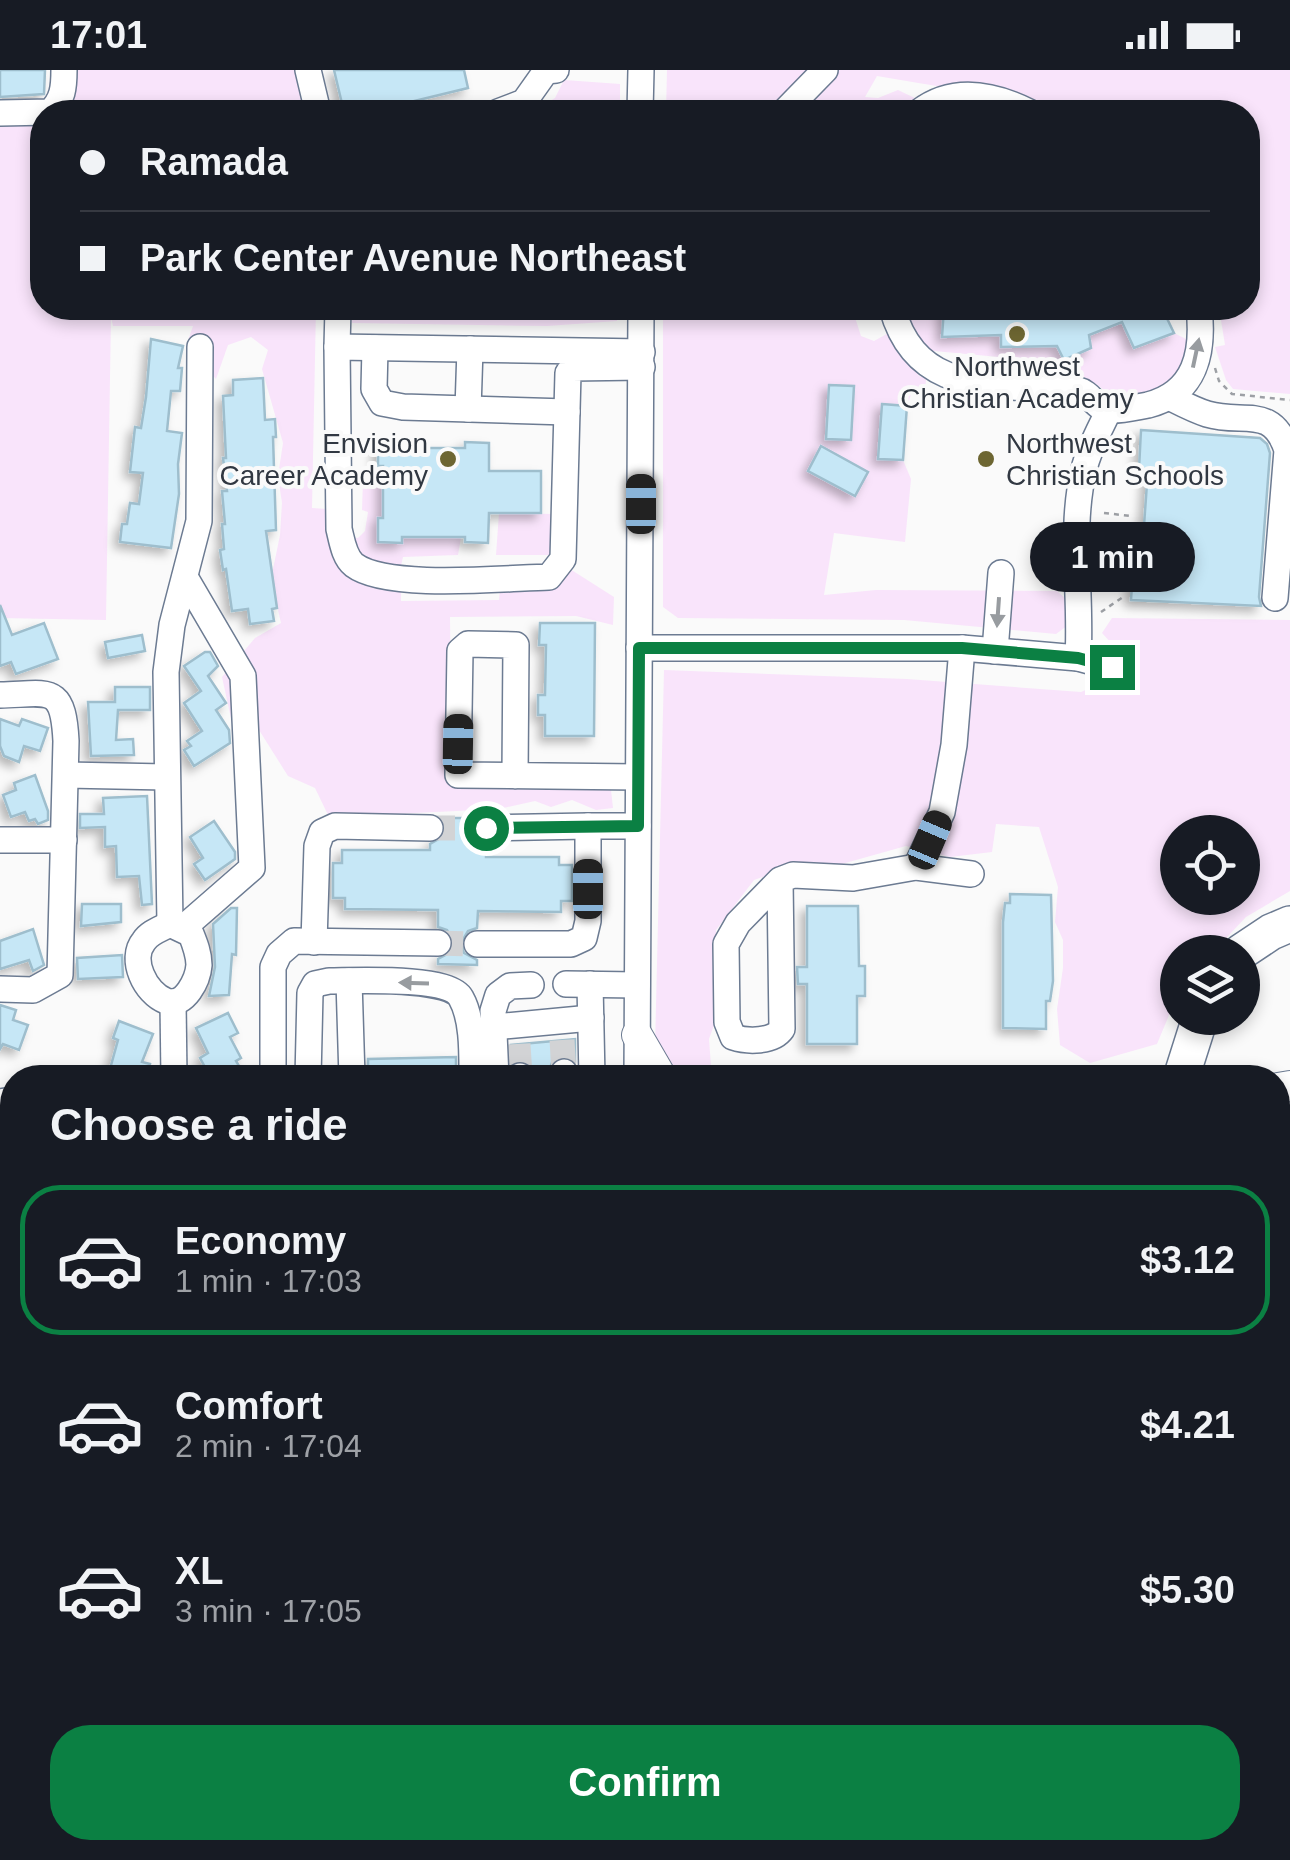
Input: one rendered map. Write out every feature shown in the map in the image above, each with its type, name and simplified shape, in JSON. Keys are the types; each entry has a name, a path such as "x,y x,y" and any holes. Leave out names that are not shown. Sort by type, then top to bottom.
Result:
{"highway":[{"path":"1260,939 1290,924"},
{"path":"1185,1065 1195,1035"}],"main road":[{"path":"637,1036 643,1065"}],"street":[{"path":"60,100 64,70"},
{"path":"308,70 315,100"},
{"path":"525,100 546,71 556,70"},
{"path":"631,70 641,70 640,100"},
{"path":"795,100 824,70"},
{"path":"942,100 962,94 997,100"},
{"path":"0,113 30,112"},
{"path":"338,320 339,529 347,556 356,566 394,580 549,577 564,559 568,373 572,368 642,359"},
{"path":"637,1036 642,320"},
{"path":"897,320 908,346 942,375 1050,390 1078,390 1108,410 1132,408 1180,391 1194,366 1200,320"},
{"path":"185,577 243,676 252,868 176,926 145,939 138,954 141,974 166,1002 173,1002 193,986 199,966 196,944 176,926 166,777 166,672 172,625 199,522 200,347"},
{"path":"337,347 470,349 642,359"},
{"path":"375,348 374,389 382,403 402,407 567,412"},
{"path":"468,409 470,349"},
{"path":"1169,397 1208,415 1264,420 1281,431 1287,450 1275,598"},
{"path":"1078,658 1081,609 1076,548 1082,482 1089,453 1108,410"},
{"path":"995,651 1001,574"},
{"path":"515,776 516,645 468,644 460,652 458,775 515,776 638,777"},
{"path":"639,648 962,648 1078,658 1112,667"},
{"path":"916,867 942,812 954,745 962,648"},
{"path":"0,696 48,694 63,708 66,775 60,975 33,990 0,990"},
{"path":"66,775 166,777"},
{"path":"314,942 316,846 322,832 335,826 430,828"},
{"path":"477,944 572,944 584,938 588,920 588,826"},
{"path":"486,828 638,826"},
{"path":"0,840 64,840"},
{"path":"780,880 782,1029 772,1038 740,1039 733,1036 727,1022 726,944 738,922 780,880 793,876 852,878 916,867 970,874"},
{"path":"274,1065 274,967 279,954 294,941 438,943"},
{"path":"308,1065 311,989 321,982 432,984 454,990 463,1002 470,1065"},
{"path":"349,982 352,1065"},
{"path":"592,1065 590,1018 578,984 638,985"},
{"path":"511,1065 510,1032 498,995 510,986 532,985"},
{"path":"173,1002 174,1065"},
{"path":"510,1032 561,1031 590,1018"}],"path":[{"path":"1212,357 1220,381 1232,394 1290,400"},
{"path":"1104,513 1131,516"},
{"path":"1101,612 1123,597"}],"shaded area":[{"path":"72,70 296,70 304,100 66,100"},
{"path":"667,70 1290,70 1290,394 1233,389 1215,347 1225,345 1221,320 1260,320 1260,100 1019,100 877,76 865,97 878,98 898,90 919,100 666,100"},
{"path":"564,80 620,84 620,100 552,100"},
{"path":"0,118 30,119 30,320 111,320 106,620 0,618"},
{"path":"112,320 316,320 312,508 327,509 383,587 401,591 401,601 499,600 500,588 570,569 614,597 613,625 576,616 450,617 452,787 573,789 582,776 601,776 611,790 613,808 596,810 572,800 551,807 535,801 499,809 329,817 315,788 288,776 259,730 232,723 222,677 255,638 281,623 271,579 280,535 282,503 278,476 283,443 262,369 268,350 251,337 228,345 216,379 186,346 193,326 113,326"},
{"path":"352,320 617,320 547,326"},
{"path":"663,320 856,320 861,336 874,341 894,330 919,376 926,378 925,396 912,392 907,406 882,405 878,458 903,460 911,479 905,542 834,533 824,595 876,590 1057,591 1074,606 1071,623 1056,634 904,620 678,618 663,607","holes":["830,385 854,387 850,440 826,438","821,447 867,471 855,496 808,471"]},
{"path":"909,320 943,320 942,337 1001,335 1001,347 1057,346 1064,360 1089,335 1122,322 1135,348 1174,333 1190,341 1182,371 1171,386 1123,402 1082,376 1044,361 923,350"},
{"path":"363,480 383,480 383,518 378,519 378,542 401,543 402,537 461,537 458,555 403,557 400,570 389,570 356,553 350,537 358,538 365,531 368,512 362,510"},
{"path":"499,513 554,514 554,555 496,555"},
{"path":"1112,618 1290,620 1290,891 1260,909 1260,815 1160,815 1160,915 1249,915 1229,935 1160,935 1161,1035 1157,1044 1090,1063 1060,1045 1057,1009 1063,940 1055,922 1058,887 1039,827 996,824 992,852 950,857 906,846 824,869 785,869 754,880 716,930 711,1065 665,1065 655,1047 664,670 907,679 1081,692 1134,668 1102,633"}],"building":[{"path":"0,70 45,70 44,94 0,97"},
{"path":"334,70 464,70 468,88 418,100 341,100"},
{"name":"Northwest Christian Academy","path":"943,320 1168,320 1174,333 1134,348 1122,322 1089,335 1091,348 1064,360 1057,346 1001,347 1001,335 942,337"},
{"path":"151,339 183,346 178,368 182,368 180,391 171,391 167,431 182,433 171,548 120,542 130,503 139,504 143,473 130,472 135,427 141,428 146,397"},
{"path":"263,378 265,420 275,419 276,530 266,531 277,608 272,609 274,621 250,624 248,609 232,611 220,550 224,549 225,524 222,491 227,491 223,396 233,395 233,380"},
{"path":"829,385 854,386 851,440 826,439"},
{"path":"882,404 907,406 903,460 878,459"},
{"path":"1141,430 1260,438 1267,444 1270,453 1261,606 1131,600 1133,569 1141,568 1148,469 1139,469"},
{"path":"378,442 402,442 402,448 465,448 465,442 489,443 489,471 541,471 541,513 489,513 488,543 465,542 465,537 402,537 402,543 378,542 378,518 383,518 383,466 378,466"},
{"path":"821,446 868,472 855,496 808,471"},
{"path":"0,605 12,635 44,623 58,659 16,674 11,662 0,666"},
{"path":"540,623 595,623 594,736 545,736 545,715 538,715 538,695 545,695 546,645 539,645"},
{"path":"142,635 145,651 108,658 105,642"},
{"path":"210,652 218,666 208,676 226,703 216,710 229,730 230,743 194,766 184,750 191,746 187,741 202,731 184,703 201,691 184,666"},
{"path":"115,687 150,687 150,710 118,710 116,740 133,739 134,755 91,756 88,702 115,702"},
{"path":"0,719 19,726 22,719 48,728 40,751 24,746 19,762 4,756"},
{"path":"35,775 48,811 48,820 38,824 35,819 29,821 25,812 11,817 3,795 16,790 14,783"},
{"path":"147,796 152,904 142,905 139,876 117,877 116,846 105,847 105,827 80,828 80,814 104,814 103,798"},
{"path":"442,818 474,818 472,836 486,844 486,857 559,857 559,865 572,865 572,901 561,901 561,912 478,911 477,928 468,931 461,943 464,953 477,960 477,965 438,964 438,959 451,952 454,942 447,930 438,927 438,910 345,909 345,898 333,898 333,863 342,863 342,850 430,850 430,844 444,836"},
{"path":"214,821 235,852 235,859 205,880 194,864 203,858 190,837"},
{"path":"1010,894 1051,895 1053,981 1050,1001 1046,1001 1046,1029 1003,1028 1003,922"},
{"path":"82,904 121,904 121,922 81,926"},
{"path":"807,906 858,906 859,966 865,966 865,996 857,996 857,1044 807,1044 807,984 798,984 797,967 807,967"},
{"path":"231,908 237,908 236,955 232,954 229,995 209,996 215,967 213,924"},
{"path":"33,929 44,965 33,971 29,960 0,969 0,941"},
{"path":"122,955 123,977 78,979 77,958"},
{"path":"0,1005 16,1010 13,1020 28,1025 19,1050 3,1044 0,1049"},
{"path":"228,1013 238,1033 230,1037 241,1058 236,1061 238,1065 204,1065 200,1058 208,1053 196,1028"},
{"path":"119,1021 153,1034 142,1062 150,1065 111,1065 118,1040 113,1038"},
{"path":"575,1039 575,1061 560,1056 551,1065 512,1062 511,1045"},
{"path":"456,1057 456,1065 368,1065 368,1059"}],"tunnel":[{"path":"430,828 486,828"},
{"path":"438,943 477,944"},
{"path":"562,1040 564,1065"},
{"path":"518,1044 519,1065"}],"place":[{"name":"Northwest Christian Academy","path":"1017,334"},
{"name":"Envision Career Academy","path":"448,459"},
{"name":"Northwest Christian Schools","path":"986,459"}],"route":[{"path":"486,828 638,826 639,648 962,648 1078,658 1112,667"}]}
